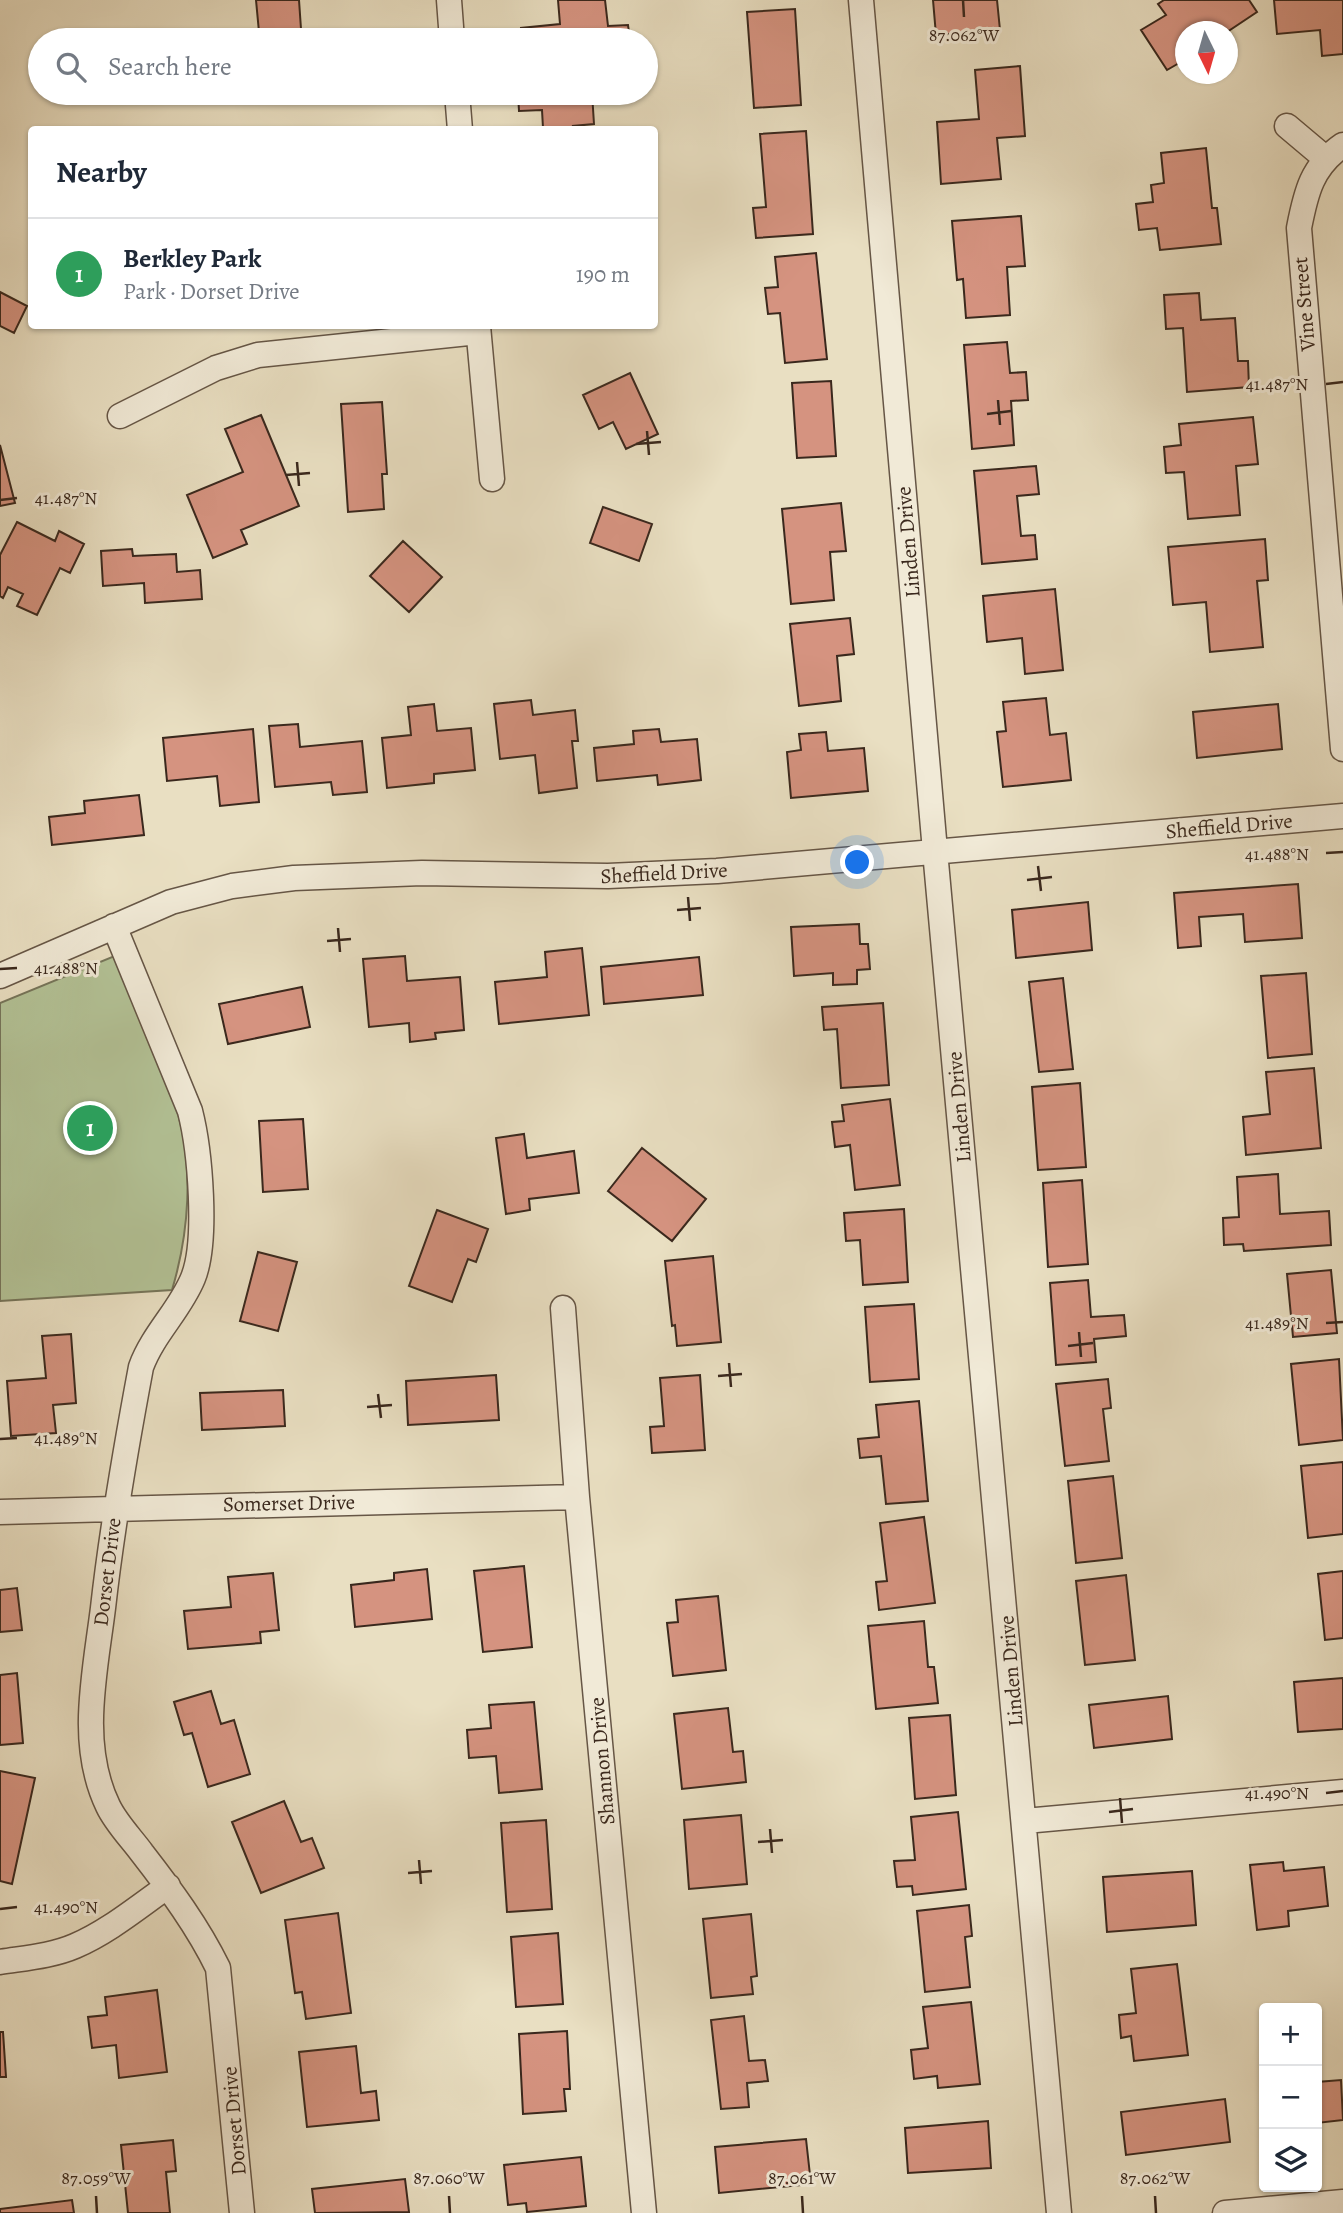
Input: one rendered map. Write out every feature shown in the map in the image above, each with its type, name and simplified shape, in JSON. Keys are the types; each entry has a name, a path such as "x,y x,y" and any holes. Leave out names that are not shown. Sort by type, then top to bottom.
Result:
{"street":[{"path":"449,0 451,28"},
{"name":"Linden Drive","path":"861,0 935,851 1059,2213"},
{"path":"458,105 460,126"},
{"path":"1287,126 1334,151"},
{"name":"Vine Street","path":"1334,151 1312,180 1299,228 1333,520 1343,749"},
{"path":"120,416 216,368 258,355 478,329 492,479"},
{"name":"Sheffield Drive","path":"0,976 171,902 232,886 294,878 422,873 608,876 717,871 1343,816"},
{"name":"Dorset Drive","path":"114,926 190,1111 198,1142 199,1259 193,1279 149,1345 141,1367 115,1506 92,1692 91,1732 95,1773 108,1808 168,1886 208,1946 218,1968 242,2213"},
{"name":"Shannon Drive","path":"563,1308 577,1497 644,2213"},
{"name":"Somerset Drive","path":"0,1511 115,1506 577,1497"},
{"path":"1025,1821 1343,1792"},
{"path":"0,1962 40,1956 74,1946 104,1931 168,1886"},
{"path":"1225,2213 1343,2202"}],"green space":[{"path":"117,955 164,1071 177,1110 186,1154 186,1223 172,1290 0,1301 0,1003"}],"building":[{"path":"256,0 299,0 301,28 259,28"},
{"path":"558,0 605,0 608,26 628,25 628,28 521,28 560,24"},
{"path":"933,0 997,0 1000,30 936,35"},
{"path":"1164,0 1249,0 1257,12 1238,25 1238,21 1175,21 1175,65 1167,70 1141,30 1166,15 1158,4"},
{"path":"1274,0 1343,0 1343,54 1322,56 1320,30 1277,34"},
{"path":"795,9 801,105 754,108 747,12"},
{"path":"1020,66 1025,136 997,138 1001,179 941,184 937,122 979,119 975,70"},
{"path":"519,105 593,105 594,124 543,126 542,110 519,111"},
{"path":"806,131 813,234 756,238 753,208 766,207 760,134"},
{"path":"1206,148 1212,208 1217,208 1221,244 1160,250 1157,228 1139,230 1136,204 1153,202 1151,185 1164,183 1161,153"},
{"path":"1021,216 1025,266 1007,267 1010,315 966,318 963,279 957,280 952,221"},
{"path":"816,253 827,359 785,363 780,313 768,314 765,288 778,287 775,257"},
{"path":"0,292 27,306 14,333 0,326"},
{"path":"1199,293 1201,320 1235,318 1238,361 1248,361 1249,387 1187,392 1183,328 1166,329 1164,295"},
{"path":"1007,342 1010,373 1026,372 1028,400 1011,401 1014,445 972,449 964,345"},
{"path":"630,373 658,434 626,449 613,422 599,429 583,395"},
{"path":"831,381 836,456 797,458 792,383"},
{"path":"382,402 387,474 382,474 384,509 348,512 341,404"},
{"path":"261,415 299,506 241,530 247,544 213,558 187,495 243,472 225,429"},
{"path":"1253,417 1258,464 1236,466 1240,515 1188,519 1184,472 1166,473 1164,447 1181,445 1179,424"},
{"path":"0,445 15,503 0,506"},
{"path":"1036,466 1039,494 1017,496 1021,536 1035,535 1037,559 982,564 974,471"},
{"path":"841,503 846,551 830,552 834,600 791,604 782,509"},
{"path":"603,507 652,524 639,561 590,543"},
{"path":"17,522 55,541 59,531 84,544 70,573 60,568 37,615 17,606 23,594 8,587 3,598 0,596 0,555"},
{"path":"1265,539 1268,580 1257,581 1263,647 1210,652 1206,602 1173,605 1168,547"},
{"path":"403,541 442,577 409,612 370,576"},
{"path":"132,549 133,556 176,554 177,572 200,570 202,599 145,603 144,583 103,586 101,551"},
{"path":"1055,589 1063,670 1025,674 1022,638 987,642 983,596"},
{"path":"850,618 854,654 837,656 841,701 799,706 790,624"},
{"path":"1046,698 1050,735 1066,733 1071,780 1003,787 997,732 1006,731 1003,702"},
{"path":"531,700 533,715 575,710 578,741 572,741 577,788 539,793 535,755 500,759 494,704"},
{"path":"434,704 437,731 471,728 475,770 434,774 434,783 387,788 382,738 411,735 408,707"},
{"path":"1278,704 1282,749 1197,758 1193,712"},
{"path":"298,724 300,747 362,741 367,792 333,795 331,782 275,787 269,726"},
{"path":"253,729 259,802 220,806 217,776 167,781 163,738"},
{"path":"659,729 661,742 697,739 701,780 658,785 657,775 597,781 594,748 634,744 633,731"},
{"path":"826,732 828,751 864,748 868,791 791,798 787,752 801,750 799,734"},
{"path":"139,795 144,835 52,845 49,817 85,813 84,801"},
{"path":"1298,884 1302,938 1245,942 1243,914 1199,917 1201,946 1178,948 1174,893"},
{"path":"1088,902 1092,950 1016,958 1012,910"},
{"path":"859,924 860,944 868,944 870,969 857,970 857,984 833,985 833,973 794,976 791,927"},
{"path":"582,948 589,1015 499,1024 495,982 547,977 545,952"},
{"path":"405,956 407,981 460,977 464,1030 435,1033 436,1039 410,1042 409,1023 369,1027 363,959"},
{"path":"699,957 703,995 604,1004 601,967"},
{"path":"1306,973 1312,1054 1268,1058 1261,976"},
{"path":"1063,978 1073,1069 1039,1072 1029,982"},
{"path":"302,987 310,1027 228,1044 219,1004"},
{"path":"883,1003 889,1085 841,1088 837,1029 824,1030 822,1007"},
{"path":"1314,1068 1321,1148 1246,1155 1243,1117 1270,1114 1266,1072"},
{"path":"1080,1083 1086,1167 1038,1170 1032,1087"},
{"path":"890,1099 900,1185 855,1190 850,1145 835,1147 832,1122 844,1121 842,1105"},
{"path":"303,1119 308,1189 263,1192 259,1121"},
{"path":"524,1134 527,1158 574,1151 579,1193 529,1199 530,1210 506,1214 496,1138"},
{"path":"642,1148 706,1199 672,1241 608,1191"},
{"path":"1278,1174 1280,1214 1329,1211 1331,1245 1244,1251 1243,1244 1224,1245 1223,1218 1239,1217 1237,1177"},
{"path":"1082,1180 1088,1264 1048,1267 1043,1183"},
{"path":"904,1209 908,1282 863,1285 860,1240 846,1241 844,1213"},
{"path":"437,1210 488,1229 476,1262 468,1259 452,1302 409,1286"},
{"path":"258,1252 297,1262 278,1331 240,1321"},
{"path":"713,1256 721,1342 677,1346 675,1325 672,1326 665,1261"},
{"path":"1331,1270 1337,1333 1293,1337 1287,1274"},
{"path":"1088,1280 1091,1317 1124,1315 1126,1336 1094,1339 1096,1362 1056,1365 1050,1283"},
{"path":"914,1304 919,1379 870,1382 865,1307"},
{"path":"71,1334 76,1403 53,1405 56,1433 11,1436 7,1381 46,1378 42,1336"},
{"path":"1339,1359 1343,1440 1299,1445 1291,1364"},
{"path":"496,1375 499,1420 408,1425 406,1381"},
{"path":"700,1375 705,1450 652,1453 650,1427 664,1426 660,1378"},
{"path":"1108,1379 1111,1408 1103,1409 1109,1461 1065,1466 1056,1384"},
{"path":"283,1390 285,1426 202,1430 200,1393"},
{"path":"919,1401 928,1501 886,1504 881,1456 860,1458 858,1439 879,1437 876,1405"},
{"path":"1343,1462 1343,1534 1308,1538 1301,1466"},
{"path":"1113,1476 1122,1558 1076,1563 1068,1481"},
{"path":"924,1517 935,1603 879,1610 876,1582 887,1581 880,1523"},
{"path":"524,1566 532,1647 483,1652 474,1571"},
{"path":"427,1569 432,1619 355,1627 351,1585 394,1580 394,1573"},
{"path":"1343,1571 1343,1638 1325,1640 1318,1574"},
{"path":"273,1573 279,1630 260,1632 261,1643 188,1649 184,1611 231,1607 228,1577"},
{"path":"1126,1575 1135,1660 1085,1665 1076,1581"},
{"path":"17,1588 22,1630 0,1632 0,1590"},
{"path":"718,1596 726,1670 673,1676 667,1623 678,1622 676,1600"},
{"path":"924,1621 928,1667 934,1667 938,1703 876,1709 868,1626"},
{"path":"17,1673 23,1743 0,1745 0,1675"},
{"path":"1343,1678 1343,1729 1298,1732 1294,1682"},
{"path":"211,1691 221,1724 234,1720 250,1774 208,1787 192,1733 184,1735 174,1702"},
{"path":"1168,1696 1172,1739 1094,1748 1089,1705"},
{"path":"534,1702 542,1789 499,1793 496,1756 469,1758 467,1730 491,1728 489,1705"},
{"path":"728,1708 733,1752 743,1751 746,1782 682,1789 674,1714"},
{"path":"950,1715 956,1795 915,1799 909,1718"},
{"path":"0,1771 35,1778 12,1884 0,1881"},
{"path":"284,1801 301,1842 312,1838 324,1868 261,1893 232,1822"},
{"path":"958,1812 966,1889 913,1895 912,1886 897,1887 894,1861 915,1860 911,1817"},
{"path":"741,1815 747,1884 689,1889 684,1820"},
{"path":"546,1820 552,1909 507,1912 501,1823"},
{"path":"1283,1862 1284,1871 1324,1867 1328,1906 1288,1911 1289,1926 1257,1930 1250,1865"},
{"path":"1192,1871 1196,1925 1107,1932 1103,1877"},
{"path":"969,1905 972,1936 965,1937 970,1987 925,1992 917,1911"},
{"path":"338,1913 351,2013 306,2019 302,1992 295,1993 285,1920"},
{"path":"751,1914 757,1976 751,1977 753,1994 711,1998 703,1919"},
{"path":"558,1933 563,2004 516,2007 511,1937"},
{"path":"1177,1964 1188,2055 1134,2061 1131,2036 1121,2038 1119,2015 1136,2013 1131,1969"},
{"path":"157,1990 167,2072 119,2078 116,2045 92,2048 88,2017 107,2015 105,1997"},
{"path":"971,2002 980,2084 938,2088 937,2076 914,2079 911,2050 928,2048 923,2007"},
{"path":"744,2016 749,2061 765,2060 768,2081 747,2083 749,2107 721,2109 711,2020"},
{"path":"567,2031 570,2089 564,2089 566,2111 523,2114 519,2034"},
{"path":"0,2032 3,2032 6,2077 0,2077"},
{"path":"356,2046 361,2093 376,2091 379,2120 307,2127 299,2052"},
{"path":"1341,2080 1343,2120 1322,2122 1322,2082"},
{"path":"1225,2099 1230,2142 1126,2155 1121,2112"},
{"path":"988,2121 991,2168 908,2173 905,2128"},
{"path":"806,2139 811,2184 719,2193 715,2147"},
{"path":"173,2140 176,2171 166,2172 170,2213 128,2213 121,2145"},
{"path":"581,2157 586,2206 527,2212 526,2203 508,2205 504,2165"},
{"path":"405,2179 409,2212 315,2213 312,2189"},
{"path":"72,2200 74,2213 0,2213 0,2209"}],"place":[{"name":"Berkley Park","path":"90,1128"}]}
